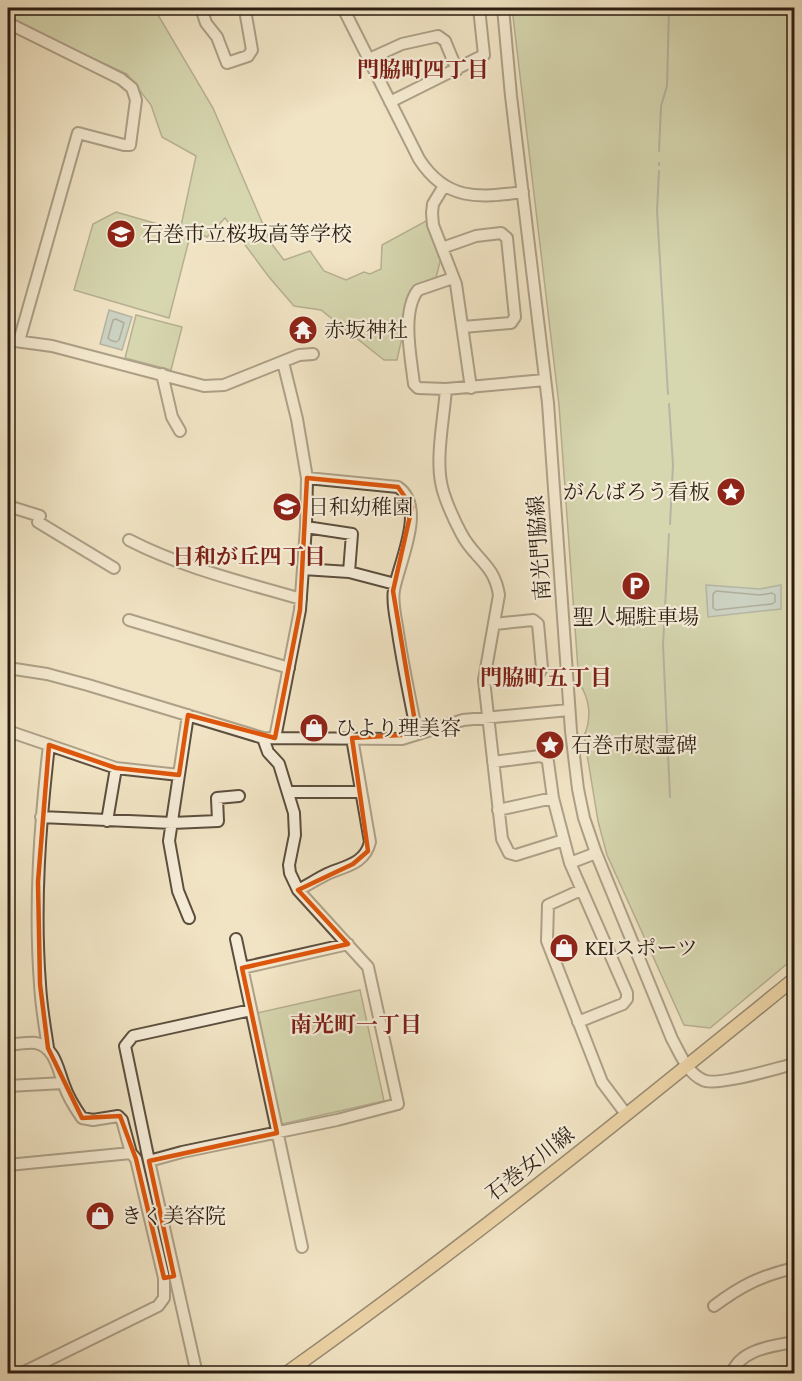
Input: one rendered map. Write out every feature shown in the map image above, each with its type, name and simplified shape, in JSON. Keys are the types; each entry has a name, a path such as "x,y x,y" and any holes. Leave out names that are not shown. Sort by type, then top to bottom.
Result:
{"main road":[{"name":"石巻女川線","path":"285,1374 421,1274 795,979"}],"street":[{"path":"201,8 206,23 217,37 227,63 248,56 252,50 245,10 247,8"},
{"path":"343,8 419,159 431,175 444,186 471,196 523,192"},
{"path":"390,102 484,56 478,8"},
{"name":"南光門脇線","path":"503,8 545,380 557,512 569,710 578,789 584,818 596,853 672,1039 687,1066"},
{"path":"8,23 121,79 132,88 136,100 130,145 78,133 13,340 52,346 204,386 224,385 299,355 313,354"},
{"path":"369,59 402,44 438,36 445,41 457,70"},
{"path":"444,186 433,204 433,225 456,285 471,388"},
{"path":"442,248 476,236 501,232 507,238 515,317 511,323 463,327"},
{"path":"453,278 418,290 415,295 408,326 414,384 418,388 446,389 545,380"},
{"path":"275,738 302,599 306,528 307,478 284,362"},
{"path":"162,374 172,417 180,431"},
{"path":"446,389 441,484 461,534 491,569 497,582 499,595 484,681 502,839 508,853 516,855 564,840"},
{"path":"307,478 398,487 403,490 412,507 393,591 396,620 417,734"},
{"path":"8,506 39,519 114,568"},
{"path":"306,528 352,534 349,572"},
{"path":"129,540 156,554 302,599"},
{"path":"303,569 349,572 396,584"},
{"path":"129,620 289,668"},
{"path":"484,681 538,675 542,668 538,624 533,620 494,624"},
{"path":"8,668 47,674 88,685 262,738 393,739 463,720 569,710"},
{"path":"188,715 169,842 177,891 189,918"},
{"path":"8,730 116,768 179,775"},
{"path":"150,1161 398,1104 368,967 298,890 289,865 295,835 294,813 279,764 268,752 262,738"},
{"path":"298,890 353,864 368,851 370,842 352,738"},
{"path":"49,745 40,817 38,882 40,984 48,1048 73,1105 82,1118 93,1120 118,1116 122,1120 131,1153 136,1159 197,1374"},
{"path":"493,762 540,756 549,762 553,798 570,863 627,993 627,999 623,1004 578,1022"},
{"path":"107,821 116,768"},
{"path":"288,792 362,792"},
{"path":"40,817 172,823 218,822 217,798 239,796"},
{"path":"498,810 553,798"},
{"path":"570,863 596,853"},
{"path":"582,890 548,905 547,941 602,1082 626,1114"},
{"path":"236,939 302,1247"},
{"path":"242,968 348,944"},
{"path":"20,1374 158,1306 164,1298 169,1277 150,1161 125,1046 133,1036 250,1010"},
{"path":"8,1045 36,1043 48,1048"},
{"path":"687,1066 701,1080 717,1082 795,1064"},
{"path":"8,1086 63,1083"},
{"path":"8,1165 131,1153"},
{"path":"714,1306 739,1287 769,1274 795,1268"},
{"path":"732,1374 732,1370 740,1361 755,1351 795,1342"}],"highlighted area":[{"path":"307,478 398,487 412,507 393,591 417,734 352,738 368,851 353,864 298,890 348,944 242,968 277,1133 149,1161 174,1276 164,1278 136,1159 120,1116 82,1118 48,1048 40,984 38,882 49,745 116,768 179,775 188,715 275,738 300,610"}],"green space":[{"path":"8,8 154,8 213,108 271,243 284,260 310,251 324,271 346,280 364,272 370,274 381,269 382,245 426,221 441,258 436,278 413,288 397,360 384,360 321,310 294,306 225,218 207,237 181,226 196,156 162,137 151,105 127,74 8,19"},
{"path":"512,8 794,8 794,958 710,1028 684,1025 607,855 598,821 584,736 589,709 586,696 579,683 559,405"},
{"path":"116,212 168,227 189,240 169,318 74,290 93,224"},
{"path":"136,315 182,327 171,370 125,358"},
{"path":"360,990 384,1101 282,1124 257,1013"}],"water":[{"path":"109,310 132,317 122,350 100,344"},
{"path":"706,585 760,589 781,585 781,609 708,617"}],"waterway":[{"path":"659,151 661,106 667,86 669,8"},
{"path":"659,171 657,211 668,394"},
{"path":"669,404 673,465 670,524"},
{"path":"669,534 663,645 670,797"}],"place":[{"name":"石巻市立桜坂高等学校","path":"121,234"},
{"name":"赤坂神社","path":"303,330"},
{"name":"がんばろう看板","path":"731,492"},
{"name":"日和幼稚園","path":"287,507"},
{"name":"聖人堀駐車場","path":"636,586"},
{"name":"ひより理美容","path":"314,728"},
{"name":"石巻市慰霊碑","path":"550,745"},
{"name":"KEIスポーツ","path":"564,948"},
{"name":"きく美容院","path":"100,1216"}],"district":[{"name":"門脇町四丁目","path":"423,69"},
{"name":"日和が丘四丁目","path":"249,556"},
{"name":"門脇町五丁目","path":"546,677"},
{"name":"南光町一丁目","path":"356,1024"}]}
